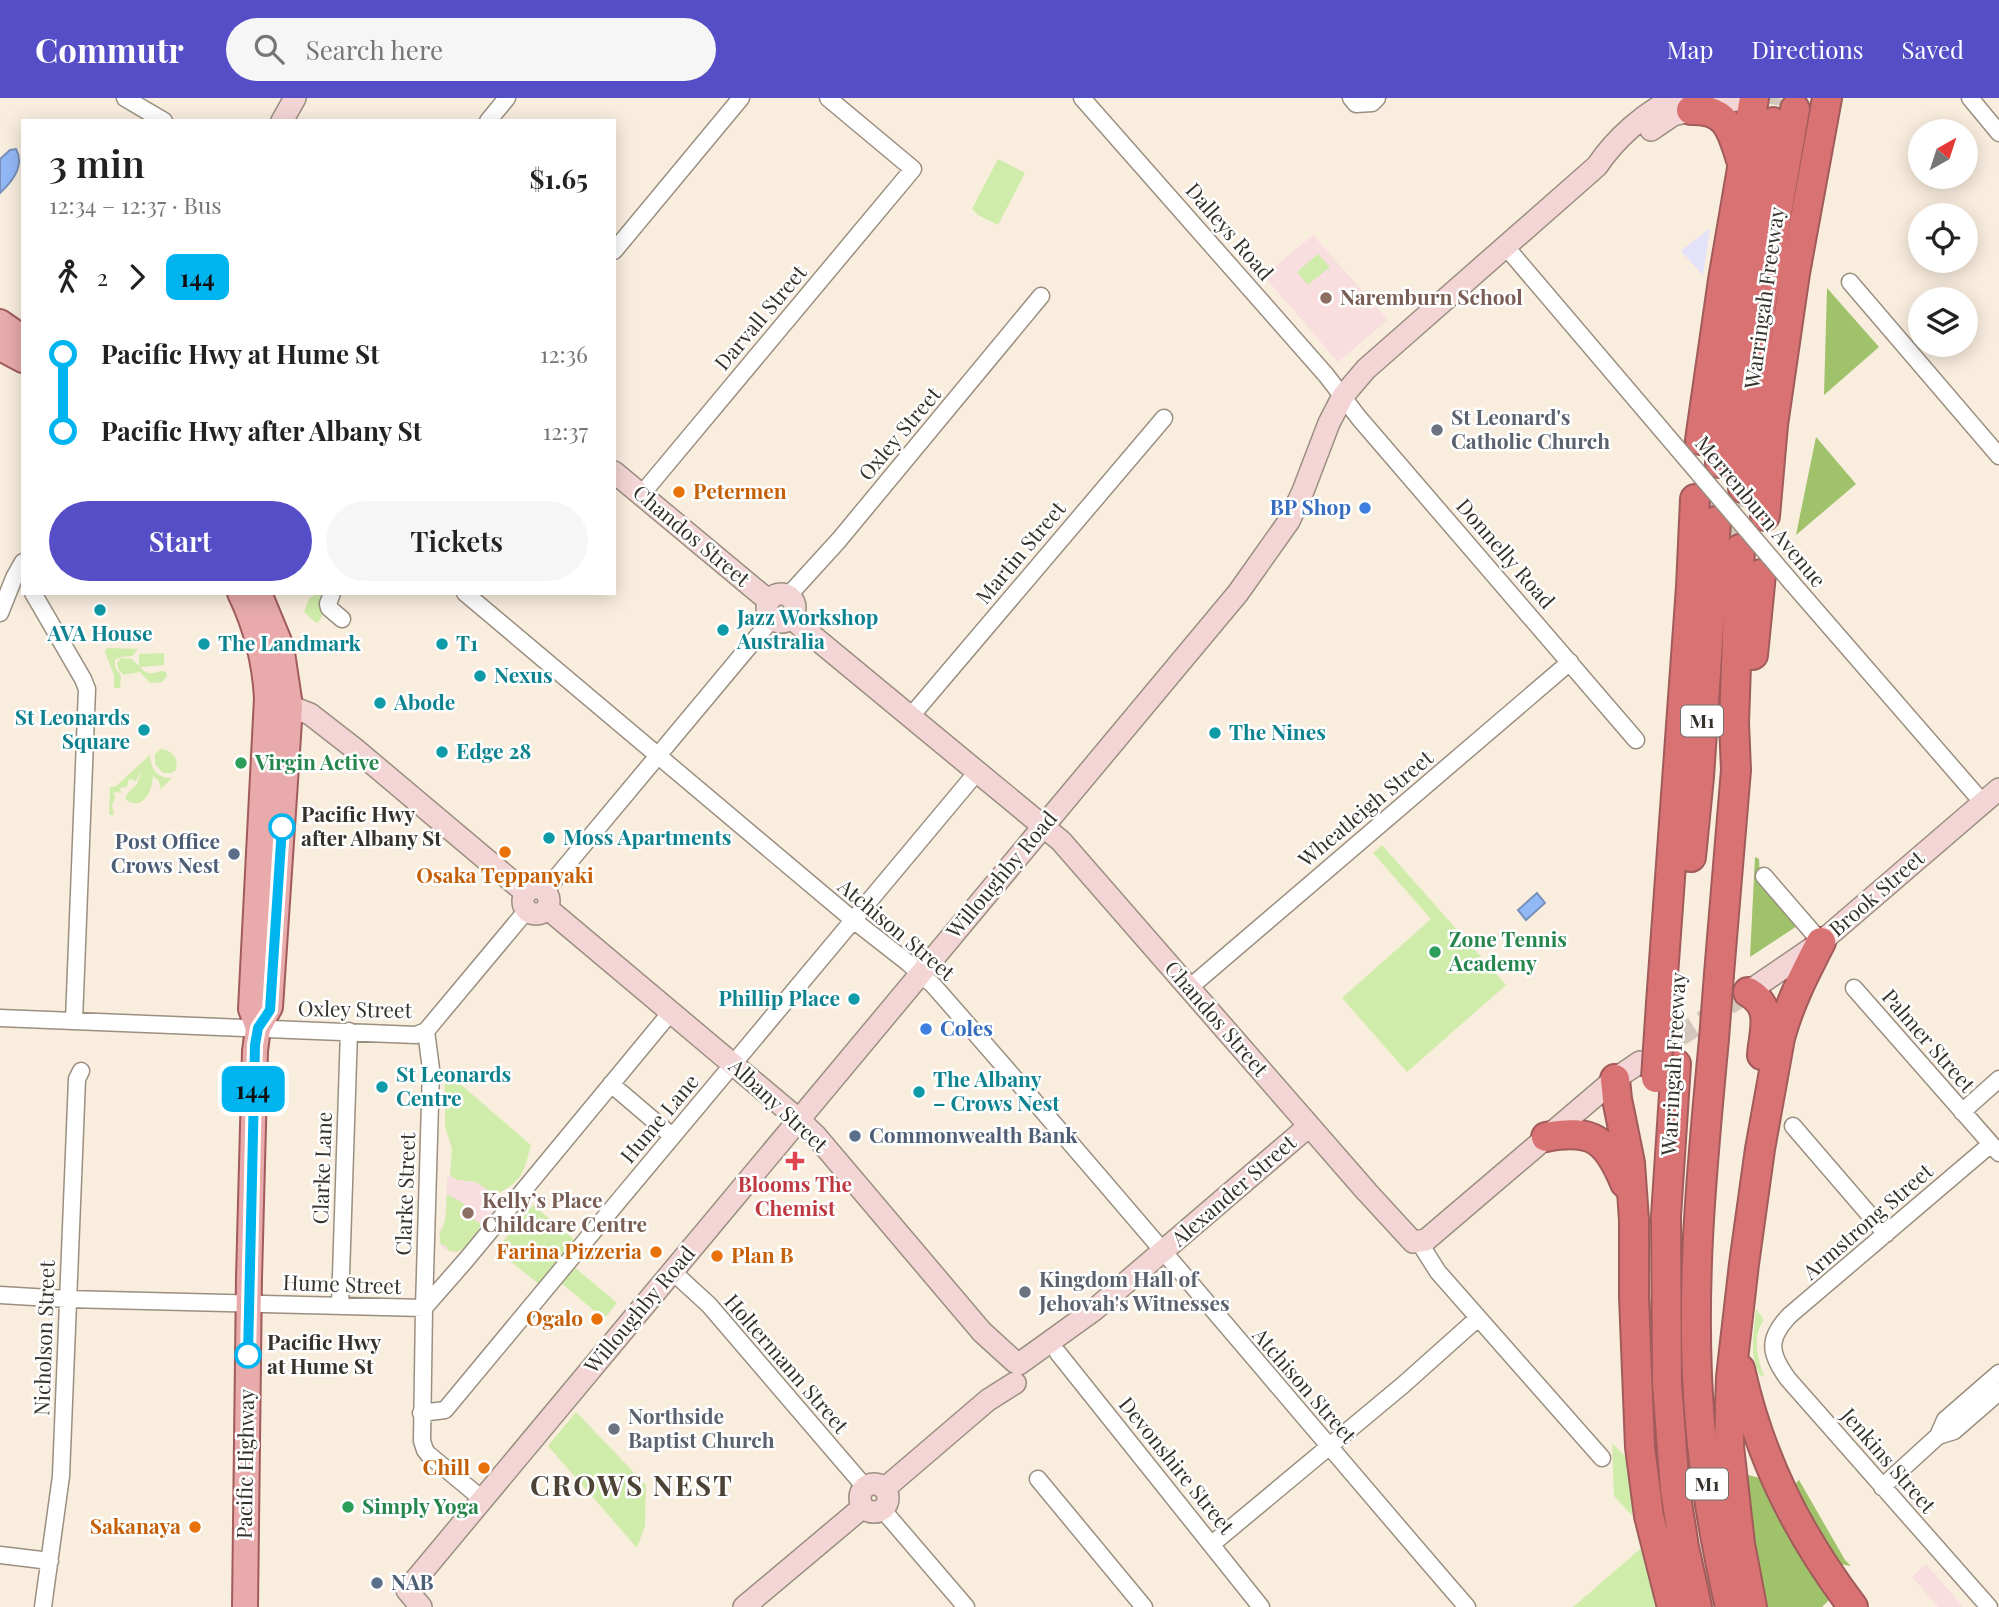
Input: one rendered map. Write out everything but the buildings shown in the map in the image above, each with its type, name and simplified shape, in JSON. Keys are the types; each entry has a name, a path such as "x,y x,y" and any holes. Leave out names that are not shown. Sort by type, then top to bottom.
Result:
{"highway":[{"path":"1765,516 1773,425 1793,285 1827,98"},
{"path":"1689,444 1707,379 1742,162 1775,104"},
{"name":"Warringah Freeway","path":"1720,463 1733,348 1775,104"},
{"name":"Warringah Freeway","path":"1743,488 1762,301 1775,104"},
{"path":"1668,106 1707,110 1725,121 1742,162"},
{"path":"1669,999 1695,499"},
{"name":"Warringah Freeway","path":"1697,1607 1675,1490 1670,1436 1666,1342 1668,1171 1657,1068 1699,777 1716,521"},
{"name":"Warringah Freeway","path":"1730,1607 1717,1552 1700,1422 1696,1359 1696,1282 1736,770 1740,549"},
{"path":"1736,770 1746,755 1760,574"},
{"path":"1752,1607 1740,1544 1729,1446 1731,1377 1737,1318 1760,1149 1784,1023 1801,980 1821,943"},
{"path":"1748,992 1762,1003 1765,1014 1754,1134 1760,1149"},
{"path":"1615,1079 1630,1163 1633,1201 1640,1447 1649,1517 1672,1607"},
{"path":"1546,1137 1578,1133 1598,1141 1616,1162 1633,1201"},
{"path":"1737,1318 1741,1374 1769,1464 1809,1542 1853,1607"}],"main road":[{"path":"0,322 21,337"},
{"path":"0,348 21,359"},
{"name":"Pacific Highway","path":"241,595 266,675 279,702"},
{"name":"Pacific Highway","path":"245,1607 248,1303 255,1045 258,1028 271,1007 281,646 260,595"}],"street":[{"path":"125,98 161,119"},
{"path":"283,119 295,98"},
{"path":"490,119 507,98"},
{"path":"616,248 741,98"},
{"name":"Darvall Street","path":"641,495 913,169 828,98"},
{"name":"Dalleys Road","path":"1083,98 1343,396"},
{"path":"1354,101 1372,103 1377,98"},
{"name":"Willoughby Road","path":"416,1600 407,1590 1238,593 1295,509 1329,423 1343,396 1374,362 1597,166 1613,145 1668,106 1744,98"},
{"path":"1970,98 1999,133"},
{"name":"Merrenburn Avenue","path":"1506,247 1689,444 1793,583 1983,803"},
{"path":"1850,282 1999,456"},
{"name":"Oxley Street","path":"0,1018 416,1035 426,1031 1041,296"},
{"name":"Donnelly Road","path":"1343,396 1636,740"},
{"name":"Martin Street","path":"911,716 1164,418"},
{"name":"Chandos Street","path":"616,474 1061,841 1404,1234 1413,1242 1419,1242 1438,1272 1602,1458"},
{"path":"0,613 21,569"},
{"path":"34,595 87,690 74,1021"},
{"name":"Atchison Street","path":"467,595 933,985 1467,1607"},
{"path":"331,601 342,619"},
{"name":"Wheatleigh Street","path":"1189,988 1570,662"},
{"name":"Albany Street","path":"279,702 310,714 355,750 799,1119 982,1332 1013,1372"},
{"name":"Hume Lane","path":"421,1413 445,1410 852,919 978,772"},
{"name":"Brook Street","path":"1748,992 1821,943 1999,789"},
{"path":"1764,876 1821,943"},
{"name":"Palmer Street","path":"1854,988 1995,1148"},
{"name":"Hume Street","path":"0,1295 424,1308 671,1013"},
{"name":"Clarke Lane","path":"340,1306 349,1031"},
{"name":"Clarke Street","path":"426,1031 431,1069 422,1441 425,1450 482,1499"},
{"path":"1419,1242 1426,1240 1615,1079 1657,1068"},
{"name":"Nicholson Street","path":"43,1607 61,1476 77,1079 81,1071"},
{"path":"1962,1112 1999,1079"},
{"path":"611,1084 672,1136"},
{"name":"Alexander Street","path":"744,1607 988,1400 1013,1372 1094,1310 1309,1126"},
{"path":"1793,1126 1886,1234"},
{"name":"Armstrong Street","path":"1775,1334 1790,1315 1886,1234 1995,1148"},
{"name":"Holtermann Street","path":"672,1271 709,1306 966,1607"},
{"name":"Alexander Street","path":"1013,1372 1058,1353 1094,1310"},
{"path":"1212,1544 1403,1385 1478,1318"},
{"name":"Jenkins Street","path":"1775,1334 1774,1356 1780,1368 1989,1607"},
{"name":"Devonshire Street","path":"1058,1353 1261,1607"},
{"path":"1882,1487 1938,1436 1945,1420 1999,1373"},
{"path":"1938,1436 1954,1431 1999,1392"},
{"path":"1038,1479 1144,1607"},
{"path":"0,1555 50,1561"}],"shaded area":[{"path":"1710,228 1703,275 1681,251"},
{"name":"Naremburn School","path":"1313,235 1388,320 1338,362 1264,276"},
{"name":"Kelly’s Place Childcare Centre","path":"450,1176 457,1180 476,1182 495,1195 496,1208 464,1248 454,1253 443,1248 439,1231 445,1222 447,1178"},
{"path":"1926,1564 1963,1607 1938,1607 1912,1577"}],"green space":[{"path":"998,159 1025,173 998,225 972,209"},
{"path":"1318,254 1330,267 1308,285 1297,272"},
{"path":"1827,288 1879,347 1824,395"},
{"path":"1816,437 1856,484 1796,535"},
{"path":"315,595 321,596 323,606 318,623 304,612 309,599"},
{"path":"110,648 138,649 132,656 115,660 115,667 121,676 120,688 114,688 114,675 105,652"},
{"path":"164,653 164,665 140,667 148,673 166,672 167,676 162,682 150,683 140,672 124,675 119,670 117,663 121,658 132,659 139,666 139,654"},
{"path":"161,749 174,756 177,763 175,771 163,773 155,764 155,754"},
{"path":"150,755 155,772 171,779 161,789 159,781 153,776 146,798 132,803 126,800 126,795 137,784 142,769 136,781 129,779 127,787 120,788 121,793 114,792 114,815 109,815 110,787 115,787"},
{"name":"Zone Tennis Academy","path":"1382,845 1506,985 1407,1072 1342,998 1431,919 1373,853"},
{"path":"1755,857 1759,859 1760,877 1800,924 1750,957"},
{"path":"445,1071 531,1145 517,1181 495,1195 476,1182 457,1180 450,1176 452,1149 445,1126"},
{"path":"447,1194 463,1203 472,1218 482,1225 464,1248 457,1252 447,1250 440,1241 446,1216"},
{"path":"533,1205 576,1241 540,1285 496,1250"},
{"path":"572,1265 617,1303 604,1319 559,1281"},
{"path":"1756,1309 1764,1320 1757,1340 1759,1362 1764,1375 1762,1377 1753,1354"},
{"path":"576,1412 646,1485 645,1526 637,1548 548,1446"},
{"path":"1626,1433 1637,1512 1631,1513 1632,1516 1614,1496 1612,1443 1627,1458"},
{"path":"1748,1475 1760,1478 1791,1542 1829,1600 1822,1607 1768,1607 1749,1514"},
{"path":"1799,1480 1851,1566 1839,1564 1832,1555 1794,1485"},
{"path":"1639,1550 1643,1550 1655,1607 1573,1607"}],"water":[{"path":"16,149 18,167 9,184 0,193 0,159 10,150"},
{"path":"1537,893 1545,903 1526,920 1518,910"}],"tunnel":[{"path":"1776,105 1777,98"},
{"path":"1716,521 1720,463"},
{"path":"1740,549 1743,488"},
{"path":"1650,1055 1748,992"}],"bus line":[{"name":"144","path":"248,1355 255,1045 258,1028 270,1010 282,827"}],"place":[{"name":"Naremburn School","path":"1326,298"},
{"name":"St Leonard's Catholic Church","path":"1437,430"},
{"name":"Petermen","path":"679,492"},
{"name":"BP Shop","path":"1365,508"},
{"name":"AVA House","path":"100,610"},
{"name":"Jazz Workshop Australia","path":"723,630"},
{"name":"The Landmark","path":"204,644"},
{"name":"T1","path":"442,644"},
{"name":"Nexus","path":"480,676"},
{"name":"Abode","path":"380,703"},
{"name":"St Leonards Square","path":"144,730"},
{"name":"The Nines","path":"1215,733"},
{"name":"Edge 28","path":"442,752"},
{"name":"Virgin Active","path":"241,763"},
{"name":"Pacific Hwy after Albany St","path":"282,827"},
{"name":"Moss Apartments","path":"549,838"},
{"name":"Osaka Teppanyaki","path":"505,852"},
{"name":"Post Office Crows Nest","path":"234,854"},
{"name":"Zone Tennis Academy","path":"1435,952"},
{"name":"Phillip Place","path":"854,999"},
{"name":"Coles","path":"926,1029"},
{"name":"St Leonards Centre","path":"382,1087"},
{"name":"The Albany – Crows Nest","path":"919,1092"},
{"name":"Commonwealth Bank","path":"855,1136"},
{"name":"Blooms The Chemist","path":"795,1161"},
{"name":"Kelly’s Place Childcare Centre","path":"468,1213"},
{"name":"Farina Pizzeria","path":"656,1252"},
{"name":"Plan B","path":"717,1256"},
{"name":"Kingdom Hall of Jehovah's Witnesses","path":"1025,1292"},
{"name":"Ogalo","path":"597,1319"},
{"name":"Pacific Hwy at Hume St","path":"248,1355"},
{"name":"Northside Baptist Church","path":"614,1429"},
{"name":"Chill","path":"484,1468"},
{"name":"Simply Yoga","path":"348,1507"},
{"name":"Sakanaya","path":"195,1527"},
{"name":"NAB","path":"377,1583"}],"district":[{"name":"CROWS NEST","path":"632,1486"}]}
